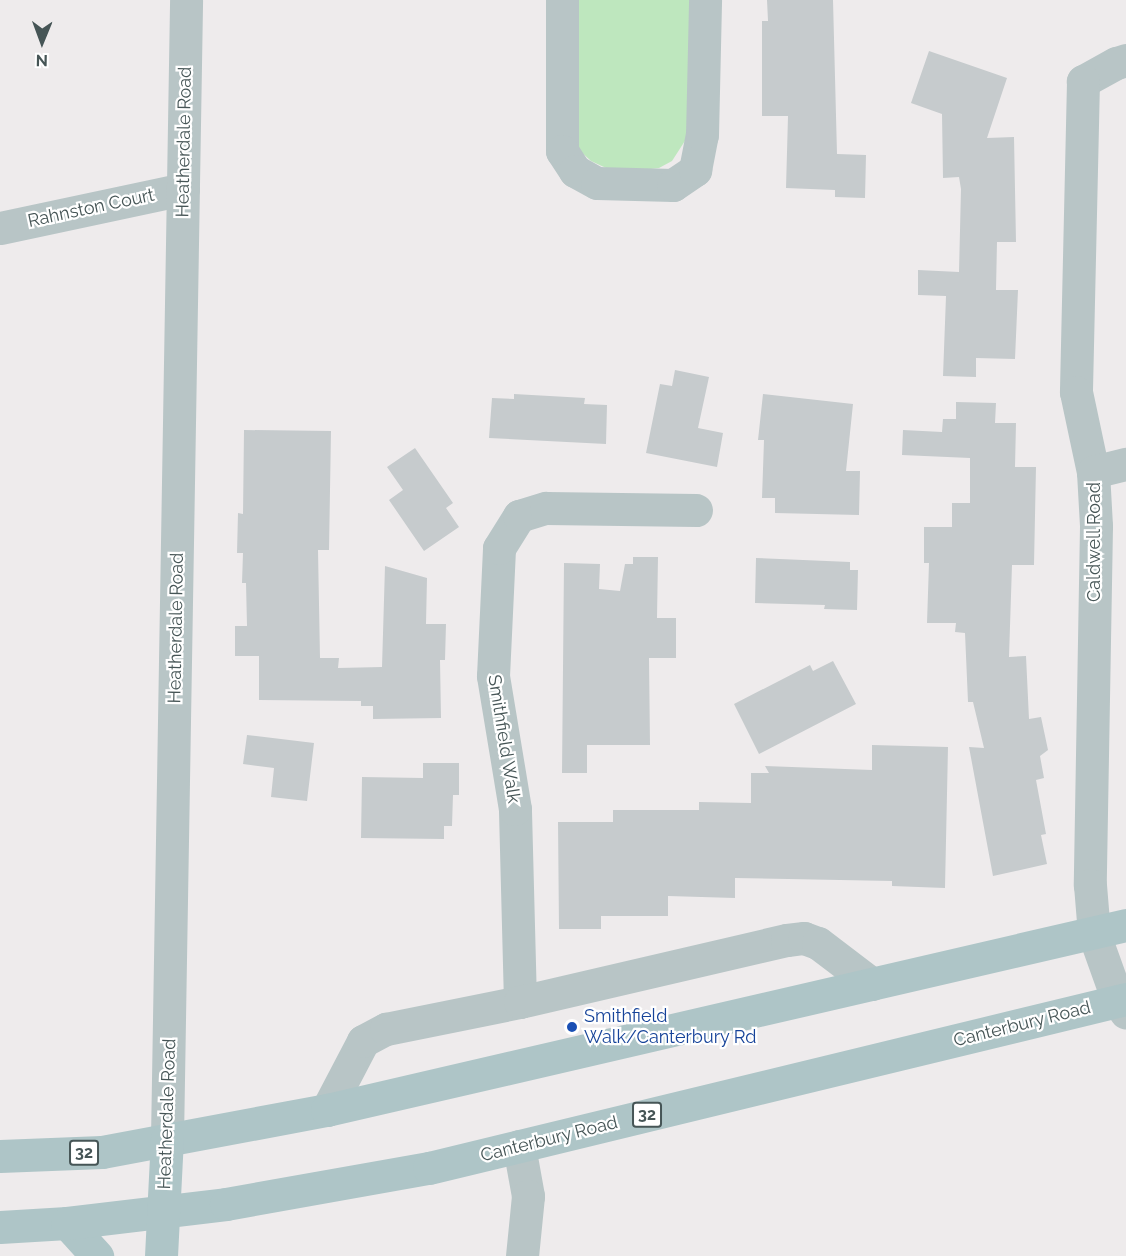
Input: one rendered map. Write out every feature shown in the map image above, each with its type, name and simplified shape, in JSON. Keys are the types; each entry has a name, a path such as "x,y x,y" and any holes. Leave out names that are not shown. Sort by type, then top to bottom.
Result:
{"main road":[{"name":"32","path":"0,1156 102,1152 327,1110 1126,926"},
{"name":"Canterbury Road","path":"0,1227 67,1223 226,1204 418,1170 1123,1004"},
{"name":"Heatherdale Road","path":"161,1256 166,1139"},
{"path":"67,1223 97,1256"}],"street":[{"name":"Heatherdale Road","path":"166,1139 186,0"},
{"path":"562,0 562,151 575,171 597,183 673,184 695,170 702,135 705,0"},
{"name":"Caldwell Road","path":"1123,1004 1094,934 1090,885 1096,526 1093,472 1076,392 1083,81 1126,60"},
{"name":"Rahnston Court","path":"0,228 183,189"},
{"path":"1093,472 1126,464"},
{"name":"Smithfield Walk","path":"519,1002 515,808 493,676 499,548 519,516 546,508 696,510"},
{"path":"327,1110 363,1041 386,1029 519,1002 804,938 818,943 872,984"},
{"path":"519,1146 528,1196 522,1256"}],"green space":[{"path":"578,0 695,0 690,133 672,161 659,168 617,173 591,161 577,148"}],"building":[{"path":"767,0 833,0 837,154 866,155 865,198 835,197 835,190 786,188 788,116 762,116 762,21 768,21"},
{"path":"929,51 1007,78 987,138 1014,137 1016,242 997,242 996,290 1018,290 1015,359 976,358 976,377 943,376 946,296 918,295 918,270 959,272 961,189 959,177 943,178 942,114 911,103"},
{"path":"675,370 709,377 698,428 723,433 717,467 646,453 660,384 672,386"},
{"path":"514,394 585,398 584,404 607,405 606,444 489,438 492,398 514,399"},
{"path":"763,394 853,404 846,471 860,471 859,515 775,513 775,498 762,498 764,440 758,440"},
{"path":"956,402 996,403 995,423 1016,423 1015,467 1036,467 1034,565 1012,565 1009,657 1026,656 1029,719 1041,717 1048,750 1040,756 1044,778 1036,780 1046,834 1041,835 1047,864 993,876 969,747 984,748 973,702 968,702 965,633 955,632 956,623 927,623 929,563 924,563 924,527 952,527 952,503 970,503 970,458 902,455 903,430 942,432 943,419 956,419"},
{"path":"244,430 331,431 329,550 318,550 320,658 339,658 338,668 382,667 385,566 427,578 426,624 446,624 445,660 440,660 441,718 373,719 373,706 361,706 361,701 259,700 259,656 235,656 235,626 247,626 246,583 242,583 243,553 237,553 238,513 243,514"},
{"path":"415,448 453,503 446,508 459,527 424,551 389,500 403,490 387,467"},
{"path":"633,557 658,557 657,618 676,618 676,658 649,658 650,745 587,745 587,773 562,773 564,563 600,564 599,589 620,591 625,564 633,564"},
{"path":"756,558 850,562 850,570 858,570 857,610 824,609 825,605 755,603"},
{"path":"833,661 856,704 759,754 734,704 810,665 813,671"},
{"path":"247,735 314,743 307,801 271,797 274,768 243,764"},
{"path":"872,745 948,747 945,888 892,886 892,881 735,878 735,898 668,896 668,916 601,916 601,929 559,929 558,822 613,822 613,810 699,810 699,802 751,803 751,773 769,773 765,766 872,770"},
{"path":"423,763 459,763 459,795 453,795 452,826 444,826 444,839 361,838 362,777 423,778"}],"place":[{"name":"Smithfield Walk/Canterbury Rd","path":"572,1027"}]}
